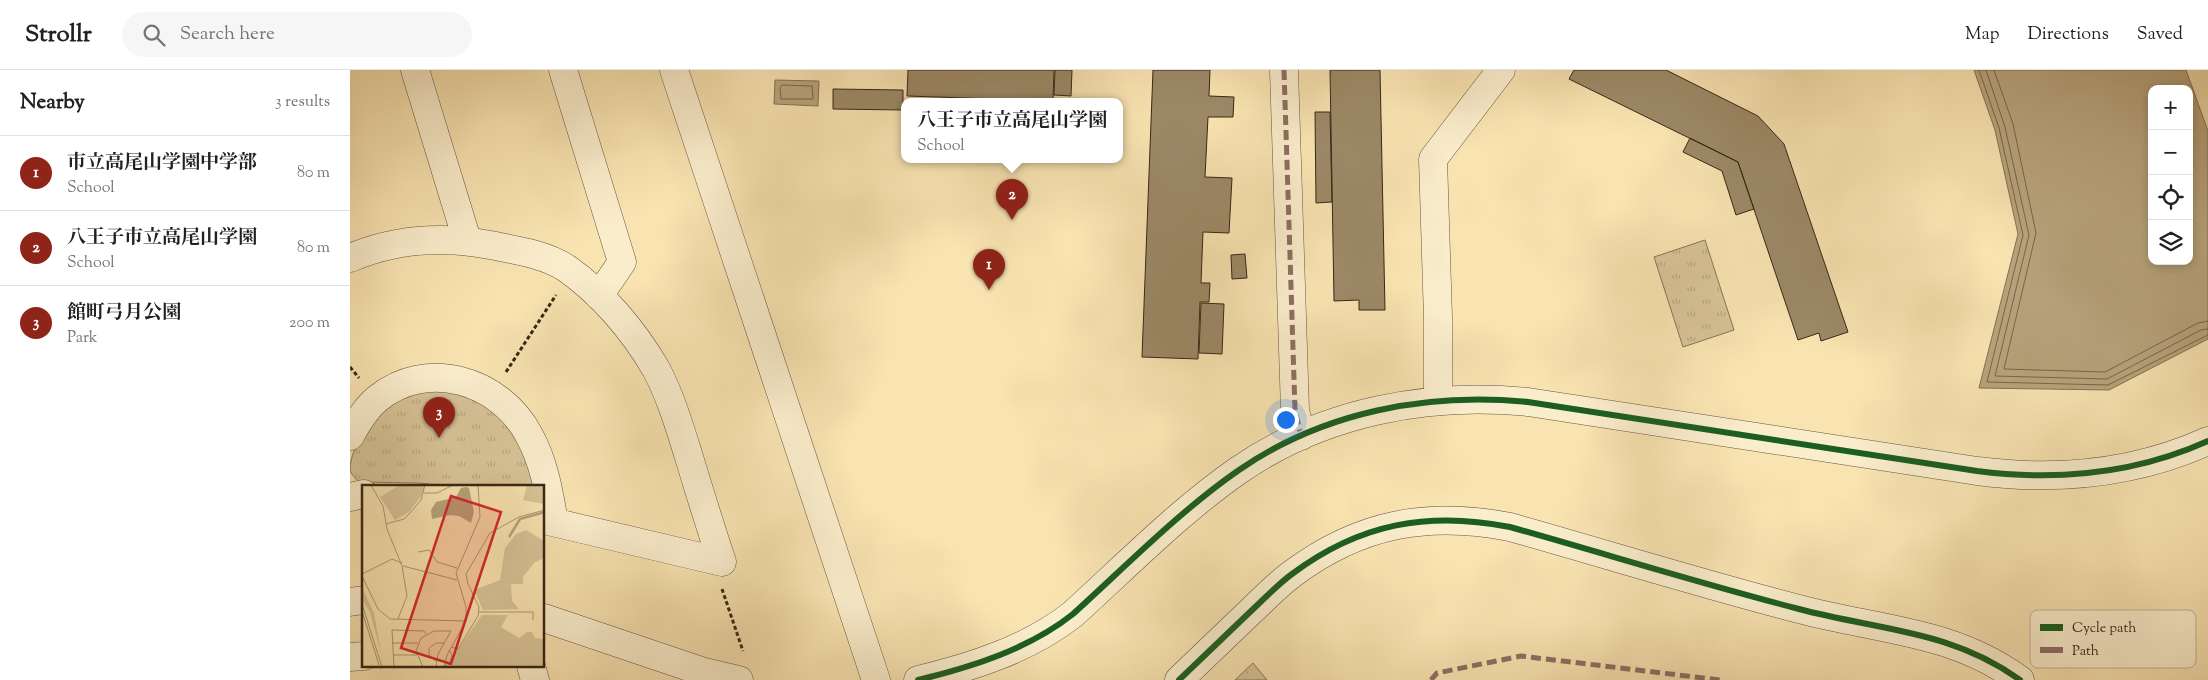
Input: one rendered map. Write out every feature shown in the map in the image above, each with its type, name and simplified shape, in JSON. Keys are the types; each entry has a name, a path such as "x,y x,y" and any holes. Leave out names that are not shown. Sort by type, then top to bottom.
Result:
{"street":[{"path":"414,70 467,240"},
{"path":"563,70 622,262 599,296"},
{"path":"674,70 876,680"},
{"path":"1284,70 1295,410 1301,436"},
{"path":"1438,400 1438,318 1433,159 1501,70"},
{"path":"350,258 368,251 413,240 467,240 528,252 565,268 599,296 632,332 656,370 676,418 722,562 549,521 548,484 529,434 513,412 492,393 472,382 447,378 424,379 406,384 376,400 365,412 350,436"},
{"path":"918,680 978,663 1022,645 1052,629 1073,614 1208,494 1261,456 1301,436 1362,414 1438,400 1470,398 1528,402 2008,474 2051,476 2099,472 2164,458 2208,441"},
{"path":"1179,680 1291,574 1321,555 1344,542 1384,528 1405,523 1447,519 1468,520 1510,527 1837,619 1931,638 1980,654 2020,680"},
{"path":"545,618 701,671 739,680"}],"path":[{"path":"492,393 571,273"},
{"path":"726,600 739,641"}],"green space":[{"path":"1705,240 1734,330 1683,347 1654,257"},
{"path":"441,389 486,404 523,440 537,485 437,485 359,482 350,470 356,447 362,435 380,413 390,405 401,398 415,393"},
{"path":"1253,663 1267,680 1235,680"}],"water":[{"path":"1974,70 2186,70 2191,85 2148,85 2148,265 2193,265 2193,89 2208,131 2208,339 2109,390 1979,388 2018,234 1995,130"},
{"path":"775,80 819,81 818,106 774,104"}],"building":[{"path":"908,70 1054,70 1053,98 907,96"},
{"path":"1055,70 1072,70 1071,96 1054,95"},
{"path":"1153,70 1210,70 1209,96 1234,97 1233,117 1208,117 1205,177 1232,178 1229,233 1203,232 1201,283 1210,283 1209,302 1200,302 1198,359 1142,357"},
{"path":"1330,70 1380,70 1385,310 1359,310 1359,300 1334,301"},
{"path":"1574,70 1666,70 1758,116 1784,144 1848,332 1821,341 1819,333 1798,340 1738,162 1569,79"},
{"path":"833,89 903,90 901,110 833,109"},
{"path":"1315,112 1330,112 1332,202 1316,203"},
{"path":"1690,138 1738,162 1754,209 1736,215 1722,171 1683,152"},
{"path":"1245,254 1247,278 1232,279 1231,255"},
{"path":"1201,303 1224,304 1222,354 1199,353"}],"marked path":[{"path":"1284,70 1295,410 1301,436"},
{"path":"1431,680 1437,673 1521,656 1720,680"}],"cycle path":[{"path":"918,680 979,663 1019,647 1056,626 1073,614 1175,520 1217,486 1271,450 1341,420 1414,404 1452,400 1528,402 2006,474 2065,475 2123,468 2152,461 2208,441"},
{"path":"1179,680 1276,587 1318,557 1343,543 1370,532 1396,525 1423,521 1451,520 1510,527 1763,599 1828,616 1941,641 1994,663 2020,680"}],"place":[{"name":"八王子市立高尾山学園","path":"1012,220"},
{"name":"市立高尾山学園中学部","path":"989,290"},
{"name":"館町弓月公園","path":"439,438"}]}
